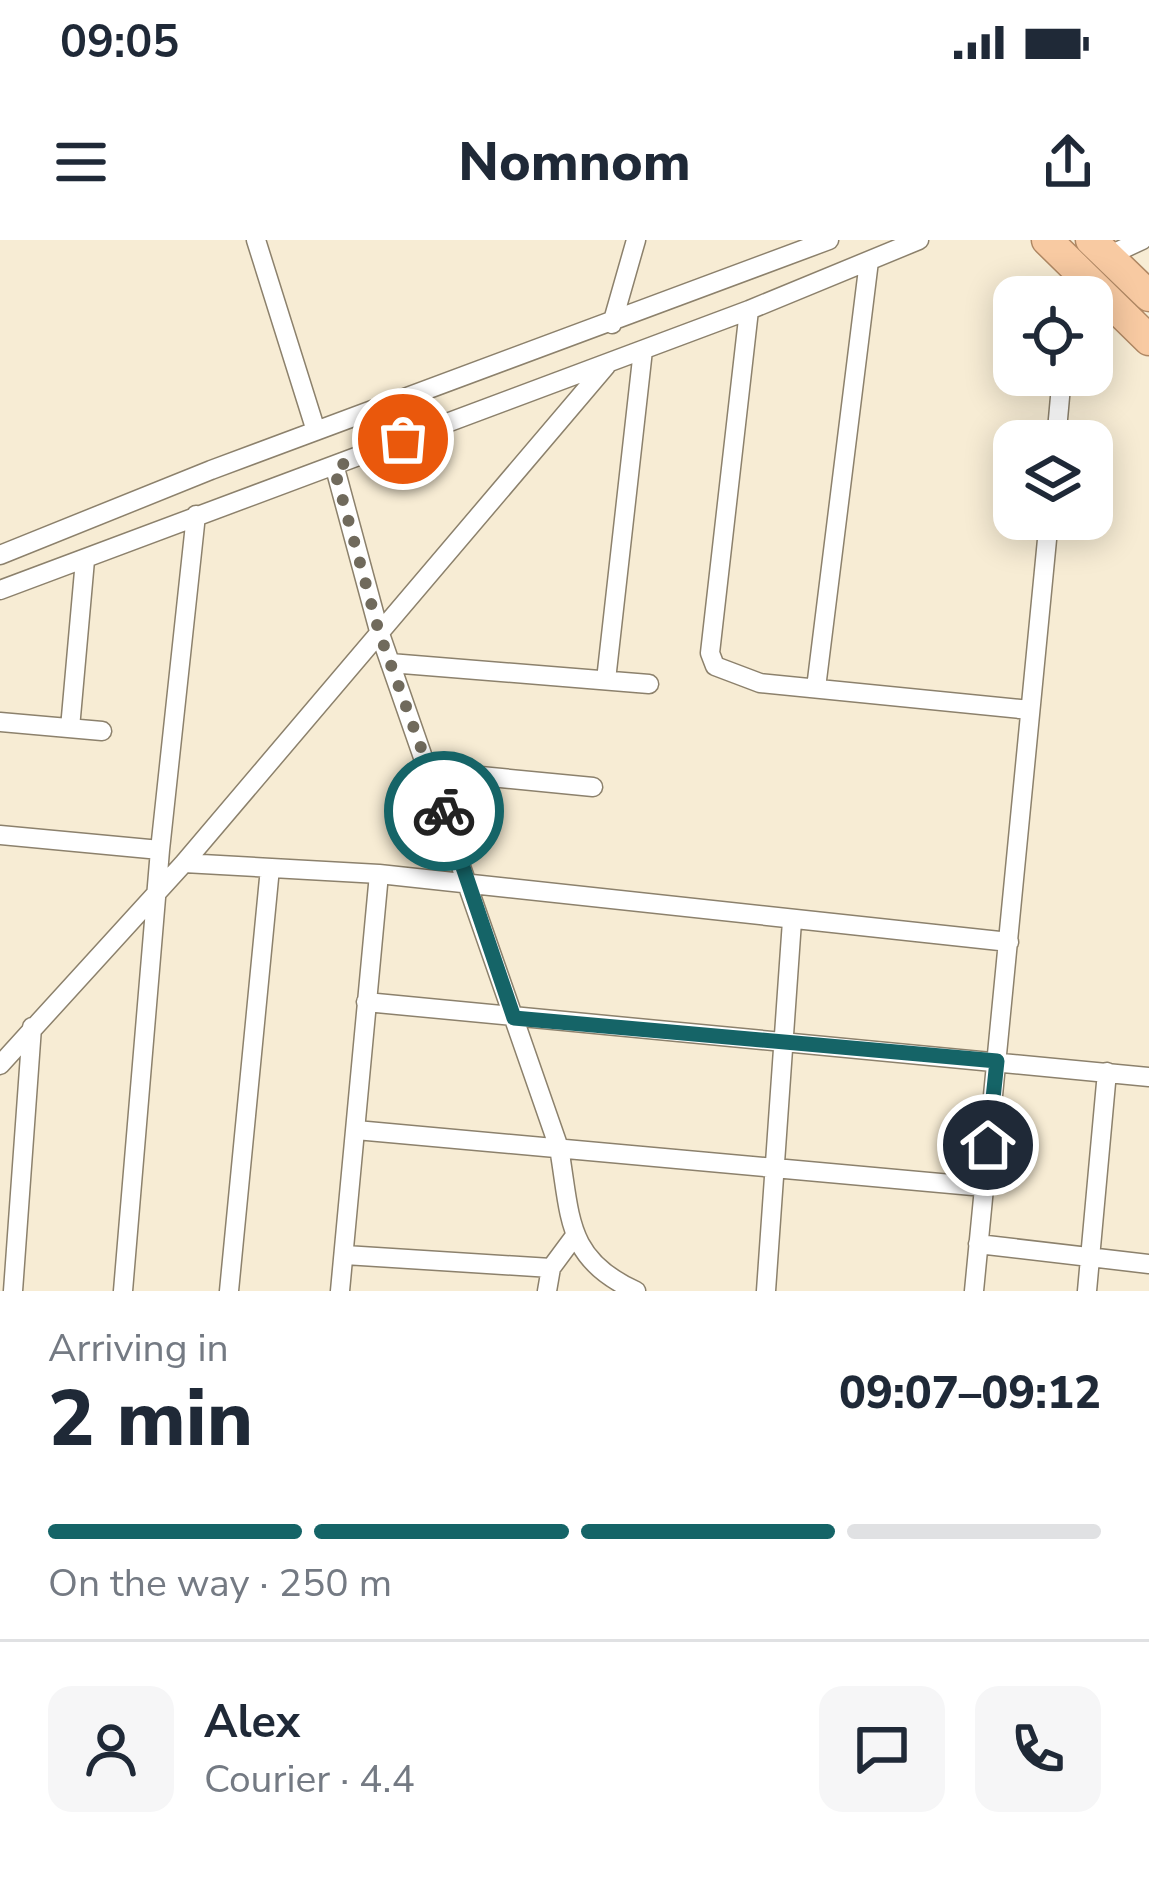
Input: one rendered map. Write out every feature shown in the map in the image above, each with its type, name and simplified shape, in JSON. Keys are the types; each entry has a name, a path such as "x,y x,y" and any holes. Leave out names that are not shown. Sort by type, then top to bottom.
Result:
{"highway":[{"path":"1046,240 1149,340"},
{"path":"1100,248 1149,296"}],"street":[{"path":"256,240 316,431"},
{"path":"612,324 636,240"},
{"path":"0,555 316,431 829,240"},
{"path":"0,590 749,310 919,240"},
{"path":"1100,248 1142,240"},
{"path":"816,688 868,261"},
{"path":"1071,276 1072,266"},
{"path":"749,310 710,652 715,666 736,677 1030,710"},
{"path":"606,680 643,350"},
{"path":"0,1065 184,863 609,363"},
{"path":"334,468 379,632 559,1148 574,1237 589,1264 636,1291"},
{"path":"123,1291 160,850 196,514"},
{"path":"974,1291 1046,540"},
{"path":"70,728 85,560"},
{"path":"390,663 649,684"},
{"path":"0,722 102,730"},
{"path":"429,771 593,787"},
{"path":"0,835 160,850"},
{"path":"184,863 380,874 1009,941"},
{"path":"229,1291 270,868"},
{"path":"340,1291 380,874"},
{"path":"766,1291 793,921"},
{"path":"366,1002 1149,1077"},
{"path":"13,1291 32,1027"},
{"path":"1087,1291 1106,1072"},
{"path":"356,1130 984,1187"},
{"path":"548,1291 551,1268 574,1237"},
{"path":"978,1244 1149,1264"},
{"path":"344,1255 551,1268"}],"way so far":[{"path":"403,439 334,468 379,632 444,811"}],"route":[{"path":"444,811 514,1018 997,1061 988,1145"}]}
